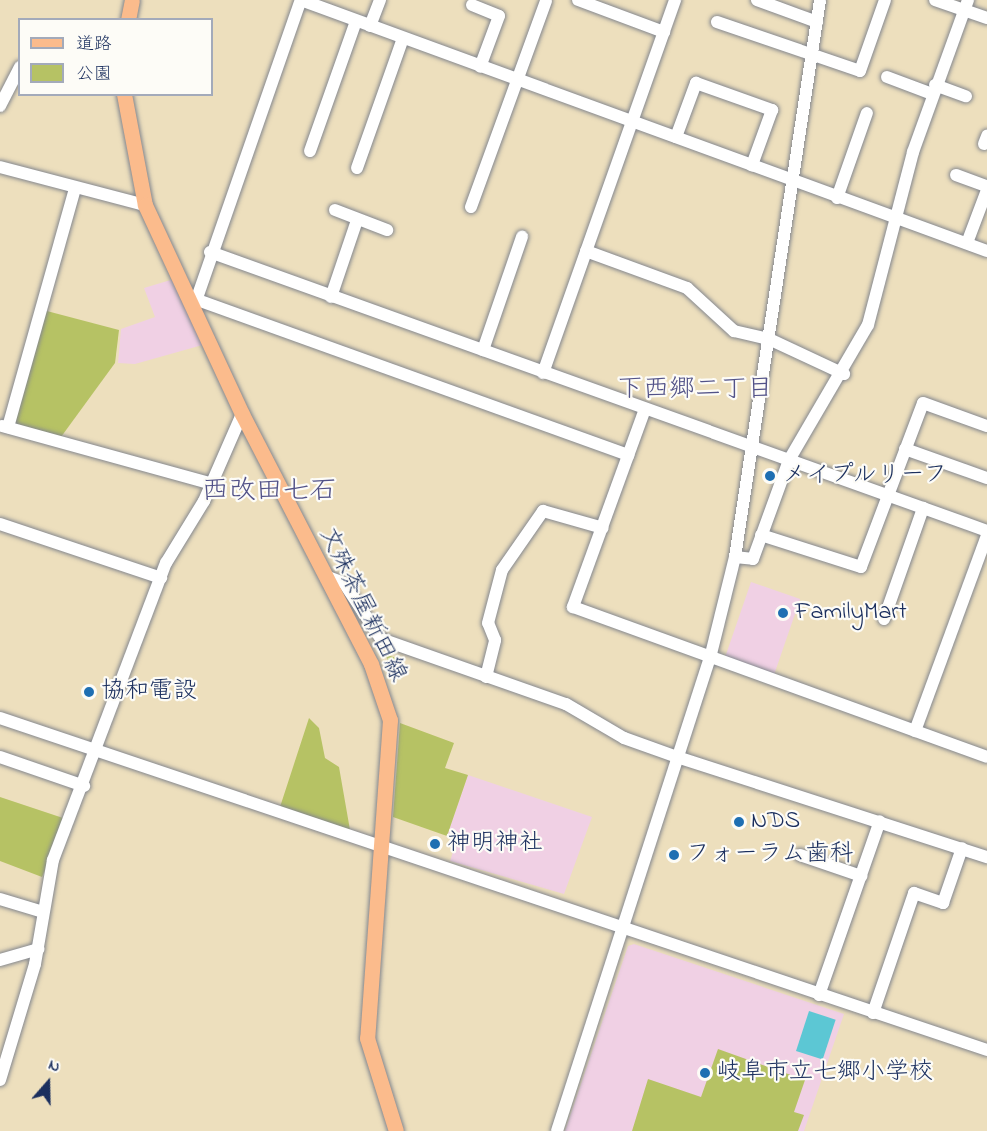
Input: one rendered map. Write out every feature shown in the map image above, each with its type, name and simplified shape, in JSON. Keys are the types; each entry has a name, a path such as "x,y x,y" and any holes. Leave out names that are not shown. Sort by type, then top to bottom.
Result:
{"main road":[{"path":"128,18 132,0"},
{"name":"文殊茶屋新田線","path":"124,96 145,205 193,296 242,414 371,664 390,720 367,1038 396,1131"}],"street":[{"path":"628,455 193,296 301,0 631,124 675,137 837,198 897,216 987,251"},
{"path":"370,26 380,0"},
{"path":"578,0 664,32"},
{"path":"543,373 675,0"},
{"path":"757,0 817,22"},
{"path":"557,1131 710,658 735,557 820,0"},
{"path":"717,22 812,57 860,71 885,0"},
{"path":"935,0 966,5 987,18"},
{"path":"471,207 515,80 546,1"},
{"path":"472,5 499,16 480,67"},
{"path":"735,557 753,559 789,460 844,374 868,325 934,90 966,5"},
{"path":"310,151 356,21"},
{"path":"357,168 403,38"},
{"path":"0,106 18,71"},
{"path":"887,77 966,96"},
{"path":"675,137 696,83 772,110 752,165"},
{"path":"837,198 867,113"},
{"path":"0,167 145,205"},
{"path":"956,175 987,188 967,243"},
{"path":"75,188 4,426 212,484"},
{"path":"335,210 387,230"},
{"path":"332,297 357,220"},
{"path":"483,350 522,237"},
{"path":"586,250 687,288 734,331 769,339 844,374"},
{"path":"210,252 987,533 915,731"},
{"path":"761,535 856,569 888,496 923,403 987,426"},
{"path":"645,409 573,607 987,757"},
{"path":"0,1080 38,949 53,860 84,786 160,578 212,484 242,414"},
{"path":"905,449 987,478"},
{"path":"884,619 923,508"},
{"path":"486,677 495,640 488,623 502,570 543,511 603,528"},
{"path":"0,524 160,578"},
{"path":"325,576 344,583 381,639 566,704 624,738 677,757 987,856"},
{"path":"0,718 380,848 624,925 819,995 987,1050"},
{"path":"0,757 84,786"},
{"path":"819,995 880,821"},
{"path":"873,1013 914,893 943,903 962,848"},
{"path":"800,855 861,876"},
{"path":"0,899 43,912"},
{"path":"0,960 38,949"}],"shaded area":[{"path":"174,279 206,344 135,364 118,363 121,329 155,317 144,288"},
{"path":"751,582 800,599 774,676 725,659"},
{"path":"468,775 592,817 564,894 450,861 457,840 447,836"},
{"name":"岐阜市立七郷小学校","path":"634,944 844,1014 804,1131 565,1131 628,946"}],"green space":[{"path":"43,310 119,330 115,363 61,437 12,423"},
{"path":"385,654 404,661 396,680"},
{"path":"309,718 319,728 325,758 339,767 350,830 280,807"},
{"path":"400,723 454,743 445,768 468,775 447,836 393,817"},
{"path":"0,797 66,819 42,877 0,861"},
{"path":"718,1049 805,1080 794,1112 804,1115 798,1131 632,1131 648,1079 701,1097"}],"water":[{"path":"809,1011 836,1020 823,1060 796,1051"}],"place":[{"name":"メイプルリーフ","path":"770,476"},
{"name":"FamilyMart","path":"783,613"},
{"name":"協和電設","path":"89,692"},
{"name":"NDS","path":"739,822"},
{"name":"神明神社","path":"435,844"},
{"name":"フォーラム歯科","path":"674,855"},
{"name":"岐阜市立七郷小学校","path":"705,1073"}],"district":[{"name":"下西郷二丁目","path":"695,391"},
{"name":"西改田七石","path":"269,492"}]}
